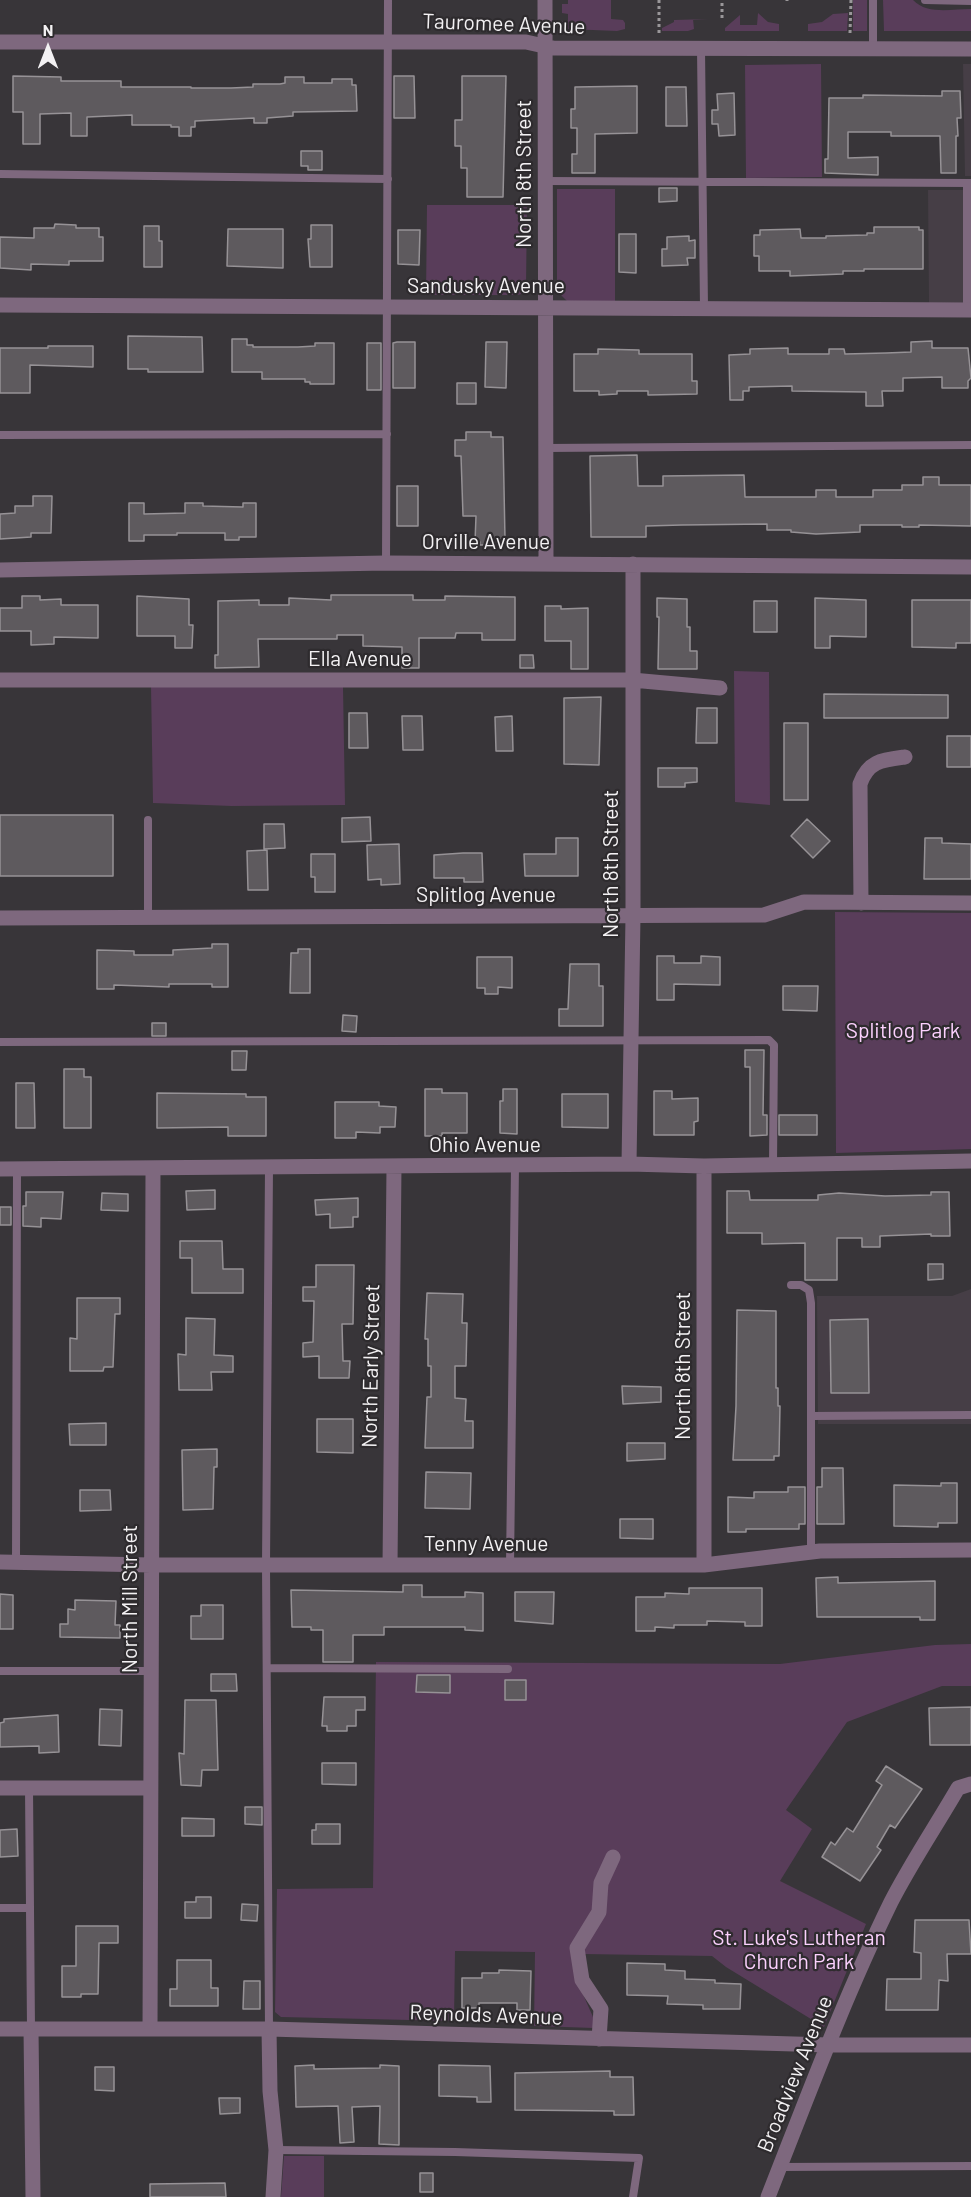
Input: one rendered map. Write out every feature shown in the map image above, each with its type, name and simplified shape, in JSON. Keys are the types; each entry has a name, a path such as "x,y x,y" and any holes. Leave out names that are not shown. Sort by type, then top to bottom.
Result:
{"street":[{"name":"North 8th Street","path":"545,0 546,563"},
{"name":"Tauromee Avenue","path":"0,42 526,42 545,47 971,49"},
{"name":"Sandusky Avenue","path":"0,305 969,310"},
{"name":"Orville Avenue","path":"0,570 386,563 971,567"},
{"name":"North 8th Street","path":"629,1164 633,916 633,564"},
{"name":"Ella Avenue","path":"0,681 632,680 720,688"},
{"path":"861,903 860,784 864,771 875,764 905,757"},
{"name":"Splitlog Avenue","path":"0,918 764,915 804,902 971,903"},
{"name":"Ohio Avenue","path":"0,1169 629,1164 704,1166 971,1161"},
{"name":"North 8th Street","path":"704,1166 705,1565"},
{"name":"North Early Street","path":"390,1565 394,1167"},
{"name":"North Mill Street","path":"150,2028 153,1169"},
{"name":"Tenny Avenue","path":"0,1562 151,1565 705,1565 811,1552 971,1550"},
{"name":"Broadview Avenue","path":"768,2197 870,1947 893,1900 958,1788 971,1784"},
{"path":"0,1788 150,1788"},
{"path":"599,2039 600,2009 582,1980 577,1948 599,1912 601,1882 613,1857"},
{"path":"31,2029 33,2197"},
{"path":"269,2029 270,2091 276,2150 273,2197"},
{"name":"Reynolds Avenue","path":"0,2030 269,2029 829,2045 971,2044"}],"lane":[{"path":"386,563 388,0"},
{"path":"873,0 873,49"},
{"path":"926,0 971,1"},
{"path":"701,49 704,308"},
{"path":"0,174 388,179"},
{"path":"545,181 969,183 969,310"},
{"path":"0,435 387,434"},
{"path":"546,448 971,445"},
{"path":"148,820 148,917"},
{"path":"0,1041 769,1040 774,1045 772,1165"},
{"path":"510,1565 515,1166"},
{"path":"269,1168 266,1565 269,2029"},
{"path":"16,1562 17,1169"},
{"path":"791,1285 801,1285 809,1290 811,1552"},
{"path":"811,1416 971,1415"},
{"path":"267,1668 507,1669"},
{"path":"0,1671 151,1671"},
{"path":"29,1788 31,2029"},
{"path":"0,1908 30,1908"},
{"path":"276,2150 455,2152 639,2158 633,2197"},
{"path":"780,2167 971,2166"}],"path":[{"path":"659,0 659,33"},
{"path":"722,0 722,18"},
{"path":"850,0 850,33"}],"shaded area":[{"path":"963,64 971,64 971,176 965,176"},
{"path":"928,190 971,190 971,303 929,303"},
{"path":"971,1289 971,1424 818,1424 817,1296 952,1296"}],"green space":[{"path":"568,0 611,0 611,19 623,20 625,29 617,31 568,29 562,21 568,21 568,14 562,13 562,4 568,4"},
{"path":"853,0 867,0 867,31 853,31"},
{"path":"883,0 913,0 925,8 932,9 971,9 971,31 884,31"},
{"path":"758,13 768,22 779,24 779,31 725,31 725,28 740,15 740,25 757,25"},
{"path":"848,13 847,31 808,31 808,24 822,22 833,14"},
{"path":"693,19 694,29 662,31 662,28 674,20"},
{"path":"821,64 822,177 746,178 745,65"},
{"path":"557,189 615,189 615,301 567,301 557,291"},
{"path":"427,205 527,205 524,293 518,295 426,295"},
{"path":"734,671 769,672 770,805 735,802"},
{"path":"151,686 343,687 345,805 232,806 153,803"},
{"name":"Splitlog Park","path":"835,912 971,913 971,1149 836,1153"},
{"name":"St. Luke's Lutheran Church Park","path":"971,1644 971,1686 942,1686 847,1722 786,1810 812,1829 780,1881 866,1924 824,2027 712,1956 583,1954 582,1992 593,2017 594,2028 534,2026 535,1952 455,1951 454,2021 281,2017 275,2012 277,1889 373,1888 376,1662 780,1664 935,1645"},
{"path":"284,2156 324,2156 324,2197 281,2197"}],"building":[{"path":"13,76 61,77 61,81 121,81 121,87 191,88 280,84 285,83 285,77 304,77 304,83 332,83 332,79 352,79 352,85 356,85 357,111 293,112 293,116 267,118 267,123 254,123 254,118 195,121 195,127 191,127 191,136 179,136 179,127 171,127 171,125 132,125 132,115 87,117 87,136 71,136 71,113 40,114 40,144 23,144 23,112 13,112"},
{"path":"394,76 414,76 415,118 394,118"},
{"path":"462,76 506,76 503,197 467,197 467,168 461,168 461,146 455,146 455,120 462,120"},
{"path":"637,86 637,133 595,134 595,173 572,173 572,154 577,154 577,128 571,128 571,109 575,109 575,87"},
{"path":"666,87 686,87 687,126 666,126"},
{"path":"942,91 960,91 961,118 957,118 956,173 941,173 940,136 891,136 891,132 848,132 848,158 878,157 878,175 825,173 825,159 828,159 829,98 863,98 863,95 942,96"},
{"path":"734,93 735,135 719,136 718,124 712,124 712,110 718,110 717,94"},
{"path":"301,151 322,151 322,170 308,170 308,166 301,166"},
{"path":"659,188 677,188 677,201 659,202"},
{"path":"55,224 76,225 76,228 99,228 99,237 103,237 103,261 69,261 69,265 31,264 31,270 0,268 0,237 34,238 34,228 54,228"},
{"path":"311,225 332,225 332,267 310,267 308,239 311,239"},
{"path":"144,226 159,226 159,241 162,241 162,267 144,267"},
{"path":"874,227 919,227 919,230 923,230 923,269 864,269 864,271 843,271 843,274 790,276 790,271 759,271 759,256 754,256 754,235 760,235 760,230 800,229 801,238 826,238 826,236 867,235 867,233 874,233"},
{"path":"228,229 283,229 283,268 227,266"},
{"path":"398,230 420,230 419,265 398,264"},
{"path":"619,234 636,234 636,273 619,272"},
{"path":"689,236 689,241 695,240 695,258 687,258 688,265 662,266 662,249 667,249 667,237"},
{"path":"128,336 202,337 203,372 148,372 148,369 128,369"},
{"path":"232,339 247,339 247,345 253,345 253,347 298,347 315,346 315,343 334,343 334,384 310,384 310,382 305,382 305,379 262,379 262,372 232,372"},
{"path":"932,341 932,348 968,348 971,378 968,381 968,388 942,388 942,377 903,378 903,391 882,391 883,406 866,406 866,392 792,391 792,386 749,387 749,391 743,391 743,400 730,400 729,355 750,354 750,349 788,348 788,354 829,354 829,349 844,349 845,354 911,352 911,342"},
{"path":"415,342 415,388 393,388 393,343"},
{"path":"486,342 507,342 506,388 485,387"},
{"path":"367,343 381,343 381,390 367,390"},
{"path":"48,346 93,346 93,367 30,365 30,393 0,393 0,348 48,348"},
{"path":"598,349 639,350 639,354 692,354 692,381 697,381 697,394 648,395 648,391 617,391 617,394 599,395 599,391 574,391 574,354 598,354"},
{"path":"457,383 476,383 476,404 457,404"},
{"path":"466,432 491,432 491,437 503,437 505,539 496,539 496,545 480,545 480,542 475,542 476,516 463,516 461,456 455,456 455,440 466,440"},
{"path":"637,455 638,486 663,486 663,476 744,475 745,497 816,497 816,490 836,490 836,497 873,497 873,490 902,490 902,485 923,485 923,477 939,477 939,485 971,485 971,526 860,525 860,532 816,534 791,532 791,530 767,530 767,524 646,526 646,537 591,537 590,456"},
{"path":"397,486 418,486 418,526 397,526"},
{"path":"33,496 52,496 51,533 31,533 31,537 0,539 0,514 15,513 15,506 33,506"},
{"path":"129,503 144,503 144,514 185,513 185,503 243,507 243,503 256,503 256,537 225,540 225,533 177,533 177,535 144,535 144,541 129,541"},
{"path":"331,595 413,595 413,600 445,600 445,596 515,597 515,640 482,640 482,633 456,633 455,638 419,638 419,668 402,668 402,647 363,646 363,635 337,635 337,639 258,639 259,667 215,668 215,655 218,655 218,601 259,600 259,605 289,605 289,598 331,600"},
{"path":"22,596 40,596 40,600 61,599 61,605 98,605 98,638 54,637 54,644 31,645 31,631 0,631 0,608 22,608"},
{"path":"137,596 189,599 189,625 193,625 192,648 175,648 175,636 137,636"},
{"path":"657,598 687,599 690,651 697,651 697,669 658,669"},
{"path":"815,598 866,600 866,637 830,636 830,648 815,648"},
{"path":"912,600 971,600 971,643 956,643 956,648 912,647"},
{"path":"754,601 777,601 777,632 754,632"},
{"path":"545,606 561,606 561,609 588,608 588,669 571,669 571,641 545,641"},
{"path":"520,655 533,655 534,668 520,668"},
{"path":"824,694 948,695 948,718 824,718"},
{"path":"601,697 599,765 564,764 564,698"},
{"path":"697,708 717,708 717,743 696,743"},
{"path":"349,713 367,713 368,748 349,748"},
{"path":"402,716 422,716 423,750 403,750"},
{"path":"512,716 513,751 496,751 495,717"},
{"path":"784,723 808,723 808,800 784,800"},
{"path":"947,736 971,736 971,767 947,767"},
{"path":"658,768 697,768 697,782 685,783 685,787 658,787"},
{"path":"0,815 113,815 113,876 0,876"},
{"path":"370,817 371,841 342,842 342,818"},
{"path":"807,819 830,841 813,858 791,836"},
{"path":"264,824 284,824 285,848 264,849"},
{"path":"556,838 578,838 578,876 525,876 524,854 556,854"},
{"path":"925,838 942,838 942,843 971,844 971,879 924,879"},
{"path":"399,844 400,884 381,885 381,879 368,880 367,845"},
{"path":"267,850 268,890 248,890 247,851"},
{"path":"482,853 483,882 464,882 464,878 434,878 434,855"},
{"path":"311,854 335,854 335,892 315,892 315,877 311,877"},
{"path":"212,944 228,944 228,987 212,987 212,984 169,984 169,987 114,985 114,989 97,989 97,950 134,951 134,955 173,955 173,950 212,948"},
{"path":"298,949 310,949 310,993 290,993 291,953 298,953"},
{"path":"657,956 674,956 674,963 701,963 701,956 720,957 720,985 674,984 674,1000 657,1000"},
{"path":"477,957 512,957 512,988 498,987 498,994 485,994 485,988 477,988"},
{"path":"570,964 599,964 599,986 603,986 603,1026 559,1026 559,1009 568,1009"},
{"path":"783,986 818,986 817,1011 783,1010"},
{"path":"343,1015 357,1016 356,1032 342,1031"},
{"path":"152,1023 166,1023 166,1036 152,1036"},
{"path":"745,1050 764,1050 763,1115 767,1115 767,1135 750,1136 750,1067 745,1067"},
{"path":"232,1051 247,1051 246,1070 232,1070"},
{"path":"64,1069 84,1069 84,1077 91,1077 91,1128 64,1128"},
{"path":"16,1083 34,1083 35,1128 16,1128"},
{"path":"425,1089 442,1089 442,1093 467,1093 467,1133 425,1136"},
{"path":"503,1089 517,1089 517,1134 500,1133 500,1101 503,1101"},
{"path":"654,1091 672,1091 672,1099 698,1098 698,1121 694,1122 694,1135 654,1135"},
{"path":"157,1093 246,1094 246,1097 266,1097 266,1136 228,1136 228,1127 157,1128"},
{"path":"562,1094 608,1094 608,1128 562,1127"},
{"path":"335,1102 379,1102 379,1106 396,1107 395,1127 380,1127 380,1133 356,1132 356,1138 335,1138"},
{"path":"779,1115 817,1115 817,1135 779,1135"},
{"path":"215,1190 215,1209 187,1210 186,1191"},
{"path":"727,1191 749,1191 750,1200 818,1200 818,1195 839,1193 885,1196 931,1195 931,1192 949,1192 950,1236 931,1236 931,1234 880,1236 880,1247 862,1247 862,1238 837,1238 837,1280 805,1280 805,1243 762,1244 762,1233 727,1233"},
{"path":"26,1192 63,1192 61,1219 41,1218 41,1227 23,1226"},
{"path":"102,1193 128,1194 128,1211 101,1210"},
{"path":"358,1198 358,1217 353,1217 353,1227 330,1228 330,1214 316,1215 315,1200"},
{"path":"0,1207 11,1207 11,1225 0,1225"},
{"path":"180,1241 222,1241 223,1269 243,1269 243,1293 192,1293 192,1258 180,1258"},
{"path":"928,1264 943,1264 943,1279 928,1280"},
{"path":"316,1265 354,1265 353,1324 342,1324 343,1361 350,1361 349,1378 319,1378 319,1356 303,1357 303,1343 313,1342 314,1301 303,1301 303,1287 316,1287"},
{"path":"427,1293 463,1294 462,1323 467,1323 466,1366 455,1366 455,1398 466,1399 465,1421 473,1421 473,1448 425,1448 427,1397 431,1397 431,1366 428,1366 428,1339 425,1339"},
{"path":"77,1298 120,1298 120,1314 115,1314 113,1367 104,1367 103,1371 70,1371 70,1338 77,1339"},
{"path":"737,1310 776,1311 776,1388 778,1388 778,1406 780,1406 779,1456 774,1456 774,1460 733,1460"},
{"path":"186,1318 215,1319 214,1355 233,1356 233,1372 211,1372 212,1390 179,1390 178,1354 186,1355"},
{"path":"868,1319 869,1393 831,1393 830,1320"},
{"path":"622,1386 661,1387 661,1402 623,1404"},
{"path":"317,1419 353,1419 353,1453 317,1452"},
{"path":"106,1423 106,1445 70,1445 69,1424"},
{"path":"627,1443 665,1443 665,1459 627,1461"},
{"path":"217,1449 213,1509 183,1510 182,1450"},
{"path":"822,1468 843,1468 844,1524 817,1524 817,1487 822,1487"},
{"path":"426,1472 471,1473 470,1509 425,1508"},
{"path":"941,1483 957,1483 957,1523 938,1523 938,1527 894,1526 894,1485 941,1486"},
{"path":"788,1487 805,1487 805,1524 799,1524 799,1529 746,1529 746,1532 728,1532 728,1497 754,1498 754,1492 788,1492"},
{"path":"80,1490 110,1490 111,1510 80,1511"},
{"path":"620,1519 653,1519 653,1539 620,1538"},
{"path":"838,1577 838,1583 935,1581 935,1620 920,1620 920,1617 817,1617 816,1578"},
{"path":"403,1585 422,1585 422,1597 465,1597 465,1592 483,1593 483,1631 465,1630 465,1627 384,1627 384,1635 353,1635 353,1662 323,1662 323,1630 311,1630 311,1627 292,1627 291,1590 403,1592"},
{"path":"689,1588 762,1588 762,1626 745,1626 745,1622 707,1621 707,1625 674,1625 674,1628 655,1627 655,1631 636,1631 636,1597 665,1597 665,1593 689,1594"},
{"path":"515,1592 554,1592 553,1624 515,1621"},
{"path":"0,1594 13,1595 13,1629 0,1629"},
{"path":"75,1600 116,1601 115,1625 120,1625 120,1638 60,1637 60,1624 68,1624 68,1609 75,1610"},
{"path":"201,1605 223,1605 223,1639 191,1639 191,1616 201,1616"},
{"path":"211,1674 236,1674 237,1691 211,1691"},
{"path":"417,1675 450,1675 450,1693 416,1692"},
{"path":"505,1680 526,1680 526,1700 505,1700"},
{"path":"324,1697 365,1697 365,1710 356,1710 356,1726 347,1726 347,1731 327,1731 327,1726 322,1726"},
{"path":"185,1700 216,1700 218,1770 202,1770 201,1786 181,1785 179,1753 184,1754"},
{"path":"971,1707 971,1745 930,1745 929,1708"},
{"path":"100,1709 122,1710 121,1746 99,1745"},
{"path":"58,1715 59,1752 39,1753 39,1746 0,1747 0,1723 4,1722 4,1719"},
{"path":"322,1763 356,1763 356,1785 322,1784"},
{"path":"886,1766 922,1789 895,1828 890,1825 877,1847 881,1850 860,1881 822,1857 831,1842 835,1845 847,1828 853,1832 882,1785 876,1781"},
{"path":"245,1807 262,1807 262,1825 245,1824"},
{"path":"182,1818 214,1819 214,1836 182,1836"},
{"path":"316,1824 340,1824 340,1844 312,1844 312,1830 316,1830"},
{"path":"17,1829 18,1856 0,1857 0,1830"},
{"path":"196,1897 211,1897 211,1918 185,1918 185,1902 196,1902"},
{"path":"242,1904 258,1905 257,1921 241,1920"},
{"path":"915,1920 969,1920 971,1954 947,1954 948,1981 939,1980 938,2010 886,2010 887,1979 921,1979 921,1953 914,1952"},
{"path":"76,1926 118,1926 118,1943 99,1943 98,1994 62,1997 62,1966 76,1966"},
{"path":"177,1960 211,1960 211,1988 218,1988 218,2006 170,2006 170,1989 177,1989"},
{"path":"627,1963 665,1964 665,1970 685,1971 685,1979 741,1984 740,2009 703,2009 703,2005 667,2004 668,1996 627,1995"},
{"path":"499,1970 531,1971 530,2010 517,2010 517,2003 479,2003 479,2008 462,2008 462,1978 482,1978 482,1973 499,1973"},
{"path":"244,1981 260,1981 260,2009 243,2009"},
{"path":"314,2065 314,2069 399,2066 399,2145 379,2144 380,2106 352,2107 354,2142 340,2143 338,2106 296,2107 295,2066"},
{"path":"439,2065 490,2066 491,2102 477,2102 477,2097 439,2096"},
{"path":"95,2067 114,2067 114,2091 95,2090"},
{"path":"610,2071 610,2077 633,2077 634,2115 614,2115 614,2111 515,2110 515,2073"},
{"path":"219,2098 240,2098 240,2113 220,2114"},
{"path":"420,2173 433,2173 433,2192 420,2192"},
{"path":"225,2183 226,2197 150,2197 150,2184"}]}
